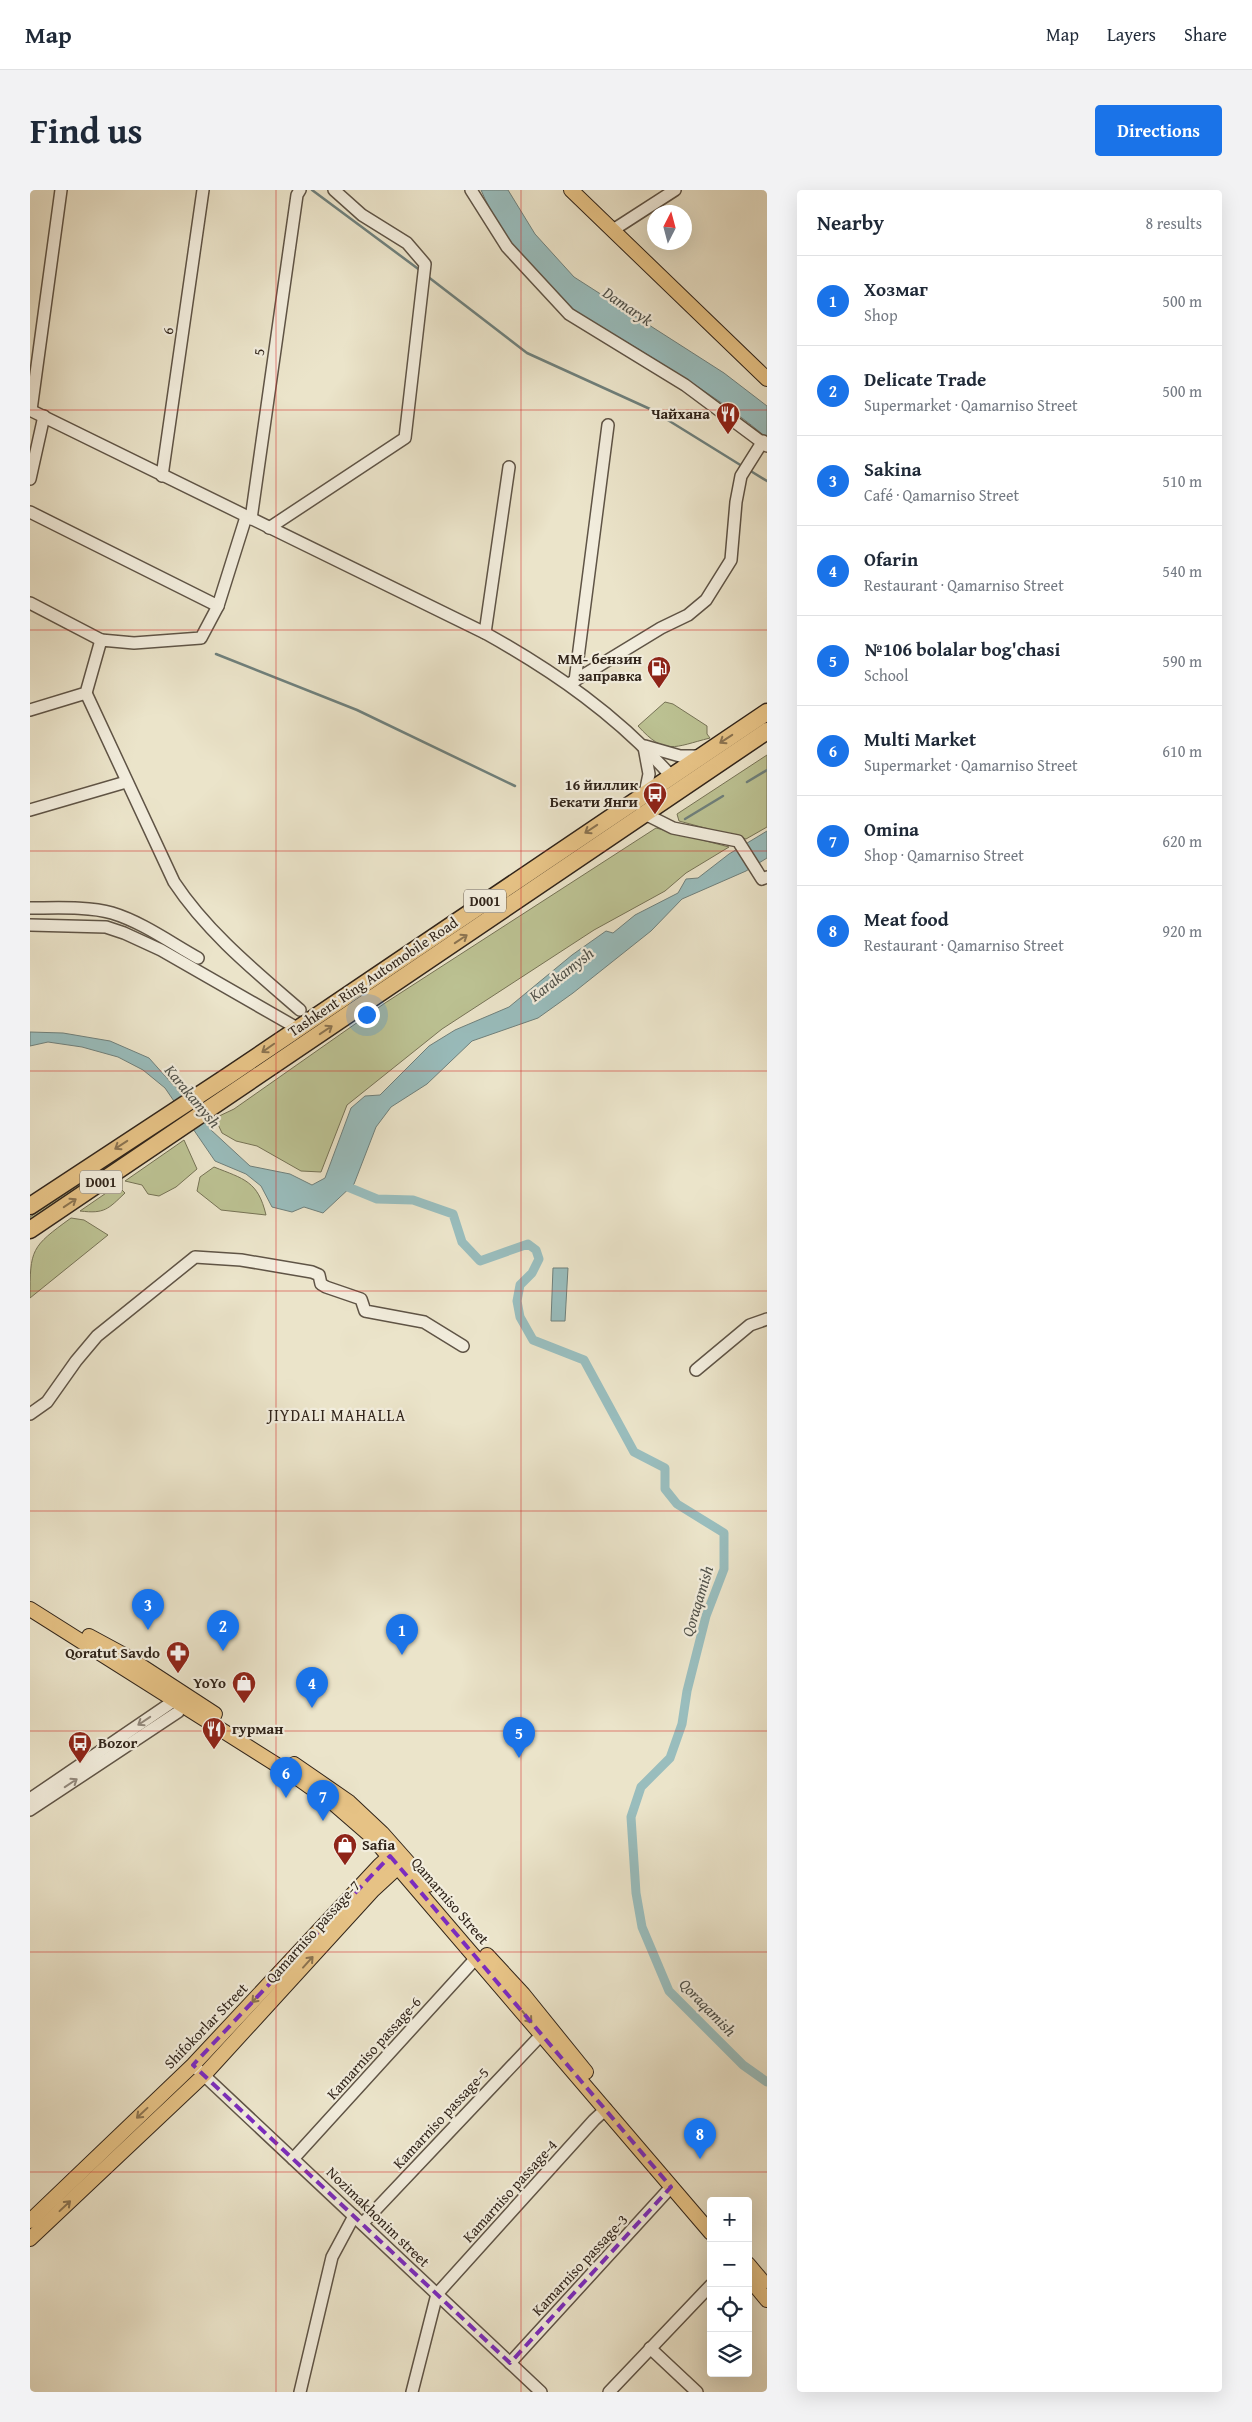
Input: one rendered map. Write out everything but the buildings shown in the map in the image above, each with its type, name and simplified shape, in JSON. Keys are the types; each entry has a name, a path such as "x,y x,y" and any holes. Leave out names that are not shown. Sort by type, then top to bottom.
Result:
{"highway":[{"name":"Tashkent Ring Automobile Road","path":"30,1206 204,1092 767,712"},
{"name":"Tashkent Ring Automobile Road","path":"30,1230 767,731"},
{"path":"671,776 681,790"},
{"path":"504,888 515,903"}],"main road":[{"path":"571,190 767,379"},
{"name":"Qamarniso Street","path":"30,1602 67,1625 120,1652 181,1700"},
{"name":"Qamarniso Street","path":"30,1609 342,1797 523,1994 707,2215"},
{"name":"Qamarniso Street","path":"397,1859 707,2228"},
{"name":"Shifokorlar Street","path":"30,2221 193,2065 397,1859"},
{"name":"Qamarniso passage-7","path":"204,2075 373,1890 397,1859"},
{"path":"30,2239 204,2075"},
{"path":"752,2269 767,2286"},
{"path":"752,2282 767,2300"}],"street":[{"path":"61,190 31,410 485,633 530,658 572,683 621,724 644,745 671,776"},
{"name":"6","path":"162,476 203,190"},
{"name":"5","path":"101,640 134,644 201,638 218,606 249,518 297,195 300,190"},
{"path":"269,528 405,438 425,264 407,244 362,214 334,190"},
{"path":"471,190 507,247 569,314 685,385 765,444 741,476 736,502 731,560 706,600 688,615 661,628 572,683"},
{"path":"613,230 675,190"},
{"path":"30,479 44,416"},
{"path":"572,683 608,425"},
{"path":"485,633 509,467"},
{"path":"30,512 218,606"},
{"path":"30,603 101,640 86,693 174,882 186,901 233,951 300,1010"},
{"path":"30,710 86,693"},
{"path":"644,745 680,756 701,756"},
{"path":"644,745 649,774 645,793"},
{"path":"30,810 126,782"},
{"path":"645,814 672,828 738,842 763,877"},
{"path":"30,908 111,913 145,928 198,958"},
{"path":"30,925 106,927 124,932 161,950 297,1028"},
{"path":"30,1414 47,1402 76,1361 97,1336 195,1257 241,1260 312,1272 319,1275 321,1284 326,1287 361,1299 365,1311 424,1322 463,1346"},
{"path":"696,1370 750,1325 767,1319"},
{"path":"30,1799 181,1700"},
{"path":"30,1810 168,1718 181,1700"},
{"name":"Kamarniso passage-6","path":"293,2160 478,1957"},
{"name":"Kamarniso passage-5","path":"300,2392 332,2257 358,2219 542,2034"},
{"name":"Nozimakhonim street","path":"193,2065 541,2392"},
{"name":"Kamarniso passage-4","path":"437,2294 606,2109"},
{"name":"Kamarniso passage-3","path":"510,2362 671,2187"},
{"path":"609,2392 709,2287"},
{"path":"412,2392 437,2294"},
{"path":"650,2348 697,2392"}],"highlighted area":[{"path":"390,1856 671,2187 510,2363 193,2065"}],"green space":[{"path":"665,702 673,704 707,726 707,734 710,738 671,747 656,742 647,735 638,726"},
{"path":"767,755 767,827 746,839 679,821 677,814"},
{"path":"656,828 729,847 686,873 665,891 594,930 442,1029 347,1105 321,1172 301,1171 257,1146 236,1141 222,1133 215,1118 234,1109 385,1003"},
{"path":"184,1140 197,1169 176,1187 159,1196 148,1194 142,1185 125,1181"},
{"path":"141,1141 144,1146 30,1223 30,1217"},
{"path":"214,1167 242,1178 254,1188 263,1204 266,1215 221,1210 197,1191 200,1177"},
{"path":"112,1189 122,1190 125,1193 101,1211 80,1211"},
{"path":"71,1218 84,1220 108,1235 30,1298 32,1259 35,1250 40,1243"}],"water":[{"path":"481,190 508,190 535,234 574,277 724,373 767,406 767,438 702,390 588,319 558,297 532,270 508,240"},
{"name":"Karakamysh","path":"767,831 767,858 746,871 682,899 651,931 573,993 538,1018 472,1041 427,1084 391,1107 376,1127 354,1184 323,1213 304,1207 292,1212 272,1207 261,1186 246,1174 215,1161 165,1088 143,1070 118,1057 82,1047 48,1042 30,1046 30,1032 63,1033 110,1041 149,1058 174,1086 190,1093 211,1130 250,1166 290,1174 312,1185 325,1178 351,1108 365,1096 380,1095 429,1046 455,1030 509,1007 572,955 606,931 613,933 635,915 678,893 686,879 698,878 729,854"},
{"path":"553,1268 568,1268 565,1321 551,1321"}],"waterway":[{"path":"312,190 421,271"},
{"path":"427,276 527,353 650,409 742,466"},
{"path":"749,470 767,481"},
{"path":"216,654 357,710 515,786"},
{"path":"747,782 767,770"},
{"path":"685,819 723,796"},
{"name":"Qoraqamish","path":"343,1185 377,1199 413,1200 453,1214 462,1242 480,1261 528,1244 536,1250 539,1259 532,1273 520,1285 517,1301 520,1317 533,1340 584,1360 634,1452 665,1468 665,1489 677,1504 724,1533 724,1569 706,1616 687,1691 682,1724 670,1758 641,1787 631,1817 636,1893 642,1927 669,1991 743,2065 767,2082"}],"place":[{"name":"Чайхана","path":"728,435"},
{"name":"ММ- бензин заправка","path":"659,689"},
{"name":"16 йиллик Бекати Янги","path":"655,815"},
{"name":"Sakina","path":"148,1630"},
{"name":"Delicate Trade","path":"223,1651"},
{"name":"Хозмаг","path":"402,1655"},
{"name":"Qoratut Savdo","path":"178,1674"},
{"name":"YoYo","path":"244,1704"},
{"name":"Ofarin","path":"312,1708"},
{"name":"гурман","path":"214,1750"},
{"name":"№106 bolalar bog'chasi","path":"519,1758"},
{"name":"Bozor","path":"80,1764"},
{"name":"Multi Market","path":"286,1798"},
{"name":"Omina","path":"323,1821"},
{"name":"Safia","path":"345,1866"},
{"name":"Meat food","path":"700,2159"}],"district":[{"name":"JIYDALI MAHALLA","path":"337,1415"}],"water label":[{"name":"Damaryk","path":"628,306"}]}
